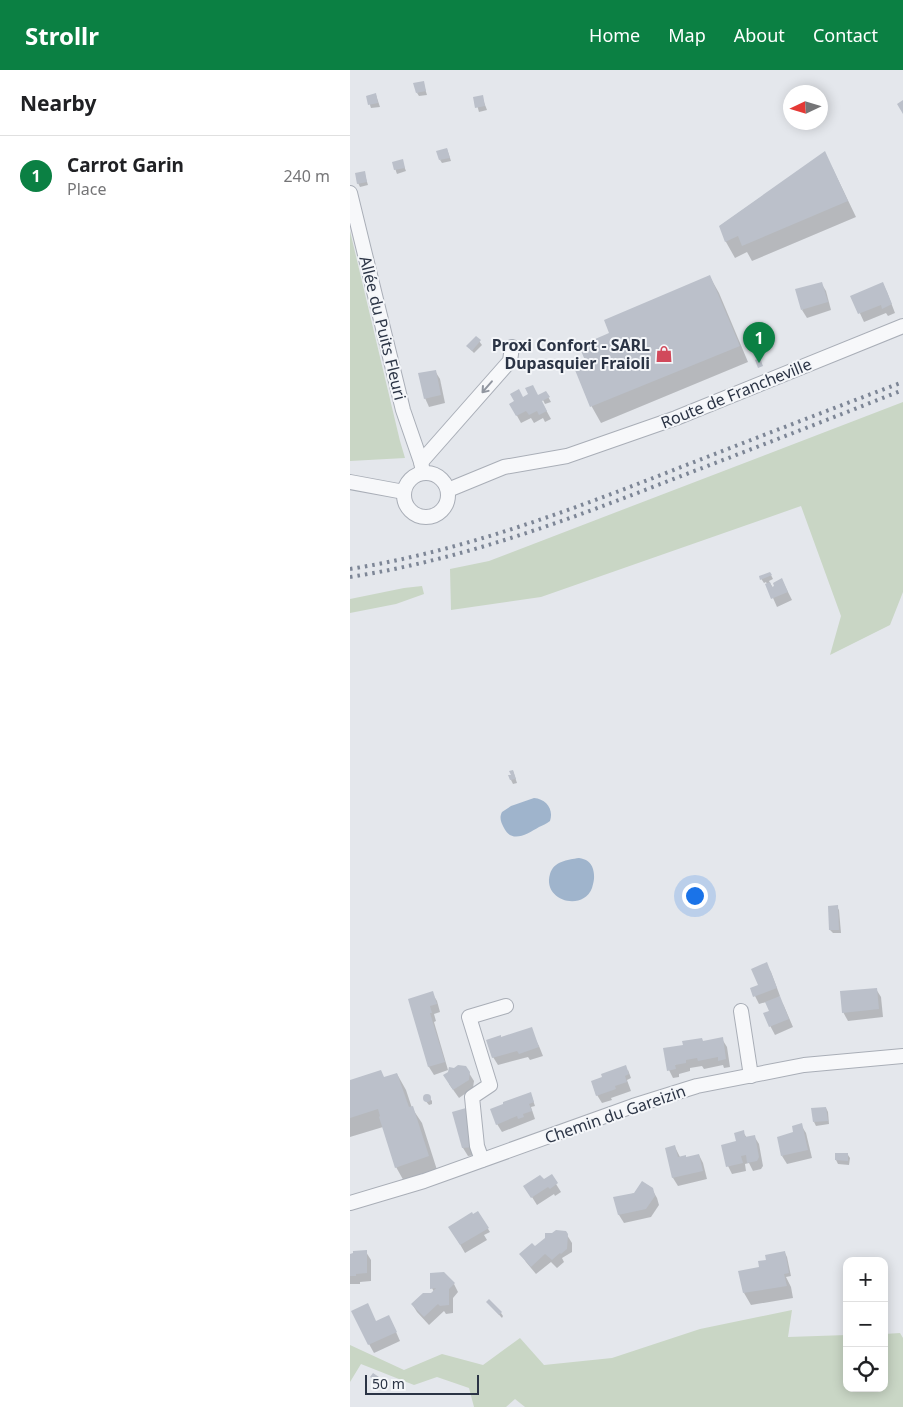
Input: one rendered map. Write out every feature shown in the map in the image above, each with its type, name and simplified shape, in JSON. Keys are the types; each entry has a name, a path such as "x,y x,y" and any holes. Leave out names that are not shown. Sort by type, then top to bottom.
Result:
{"street":[{"name":"Allée du Puits Fleuri","path":"350,193 403,410 422,467"},
{"name":"Route de Francheville","path":"448,490 504,467 567,456 676,418 903,326"},
{"path":"422,467 441,478 448,490 446,504 442,509 437,514 424,517 417,515 407,506 404,499 406,485 510,361 512,347"},
{"path":"350,482 404,492"},
{"path":"482,1160 477,1146 472,1097 490,1085 469,1017 506,1006"},
{"path":"741,1011 751,1076"},
{"name":"Chemin du Gareizin","path":"350,1204 424,1181 634,1106 688,1089 804,1066 903,1056"}],"green space":[{"path":"350,231 400,441 405,458 350,461"},
{"path":"903,402 903,592 890,625 830,655 841,616 801,506 541,597 451,610 450,569 489,561"},
{"path":"422,586 424,594 396,604 350,613 350,599"},
{"path":"792,1310 788,1337 843,1335 843,1392 888,1392 888,1334 900,1333 903,1338 903,1407 525,1407 515,1399 506,1407 474,1407 469,1388 437,1377 414,1385 361,1364 350,1382 350,1345 404,1370 442,1354 483,1365 520,1338 544,1365 612,1358 700,1329"}],"water":[{"path":"534,798 542,800 548,805 551,812 550,821 525,835 511,836 502,824 502,812 511,806"},
{"path":"579,858 591,864 594,872 592,888 581,900 565,900 557,897 549,883 552,870 558,864"}],"building":[{"path":"424,81 426,91 416,93 413,83"},
{"path":"376,93 378,103 368,105 366,96"},
{"path":"483,95 485,106 475,108 473,97"},
{"path":"903,100 903,114 897,104"},
{"path":"447,148 450,158 439,160 436,151"},
{"path":"825,151 848,201 742,246 738,236 725,242 719,226"},
{"path":"403,159 405,168 394,170 392,162"},
{"path":"365,171 367,182 357,184 355,173"},
{"path":"710,275 740,346 590,407 575,370 587,365 579,346 609,333 604,320"},
{"path":"822,282 828,302 801,310 795,289"},
{"path":"883,282 892,304 882,309 881,305 858,314 850,296"},
{"path":"476,336 481,340 472,351 466,346"},
{"path":"760,358 763,366 758,368 755,360"},
{"path":"436,370 441,395 424,399 418,373"},
{"path":"533,385 538,395 546,391 550,397 542,401 547,411 539,415 537,411 529,415 526,411 516,416 509,404 514,401 510,394 519,389 523,397 528,394 525,388"},
{"path":"770,572 772,575 760,580 759,576"},
{"path":"782,578 788,592 771,599 765,584 770,582 772,587 774,586 773,583"},
{"path":"513,770 516,779 510,780 508,775 511,775 509,771"},
{"path":"838,905 839,930 829,930 828,906"},
{"path":"767,962 777,988 753,997 750,988 758,985 751,969"},
{"path":"877,988 879,1009 842,1013 840,991"},
{"path":"433,991 437,1004 430,1006 432,1013 430,1013 445,1062 428,1067 408,999"},
{"path":"780,996 789,1019 769,1027 763,1013 769,1011 765,1002"},
{"path":"532,1027 539,1047 519,1054 517,1051 492,1058 486,1040"},
{"path":"723,1037 726,1059 718,1061 718,1057 698,1061 697,1058 686,1060 686,1063 675,1065 676,1069 667,1071 663,1048 683,1045 682,1041 702,1038 703,1041"},
{"path":"458,1065 466,1066 470,1072 469,1080 453,1090 443,1075 448,1072 449,1067 454,1068"},
{"path":"626,1065 629,1074 625,1076 627,1082 615,1086 616,1089 596,1096 591,1081 602,1077 601,1074"},
{"path":"381,1070 384,1077 397,1073 409,1107 413,1106 429,1156 395,1168 378,1109 350,1118 350,1080"},
{"path":"531,1092 534,1102 529,1104 532,1111 523,1114 524,1117 518,1119 517,1116 496,1125 490,1109"},
{"path":"427,1094 431,1098 427,1102 423,1098"},
{"path":"826,1107 828,1121 813,1122 811,1108"},
{"path":"466,1108 473,1147 462,1148 452,1112"},
{"path":"802,1123 808,1150 781,1156 777,1137 793,1132 792,1126"},
{"path":"744,1130 745,1137 755,1135 759,1157 757,1161 747,1163 746,1155 741,1156 743,1163 726,1167 721,1145 736,1141 734,1133"},
{"path":"675,1145 678,1157 699,1154 703,1171 672,1178 665,1148"},
{"path":"835,1153 848,1153 848,1161 835,1160"},
{"path":"552,1174 558,1183 531,1198 523,1186 540,1175 544,1179"},
{"path":"642,1181 653,1188 655,1196 646,1209 618,1215 613,1197 634,1193"},
{"path":"478,1211 489,1228 460,1245 448,1227 472,1212 473,1214"},
{"path":"556,1230 566,1231 568,1234 567,1249 552,1260 545,1254 531,1267 519,1254 532,1243 535,1246 545,1238 545,1233 552,1233"},
{"path":"367,1250 367,1273 350,1276 350,1254 353,1251"},
{"path":"785,1251 789,1273 784,1274 787,1286 743,1293 738,1271 759,1267 758,1261 766,1260 765,1255"},
{"path":"444,1272 455,1283 449,1289 449,1305 440,1306 438,1304 424,1317 411,1304 423,1293 431,1293 436,1288 430,1289 430,1273"},
{"path":"489,1299 502,1312 499,1315 486,1302"},
{"path":"368,1303 376,1321 389,1315 397,1332 368,1345 351,1311"},
{"path":"373,1373 379,1377 376,1381 370,1377"}],"railway":[{"path":"350,569 433,552 513,529 632,486 903,382"},
{"path":"350,577 434,560 556,523 636,494 903,390"}],"place":[{"name":"Proxi Confort - SARL Dupasquier Fraioli","path":"664,354"},
{"name":"Carrot Garin","path":"759,363"}]}
